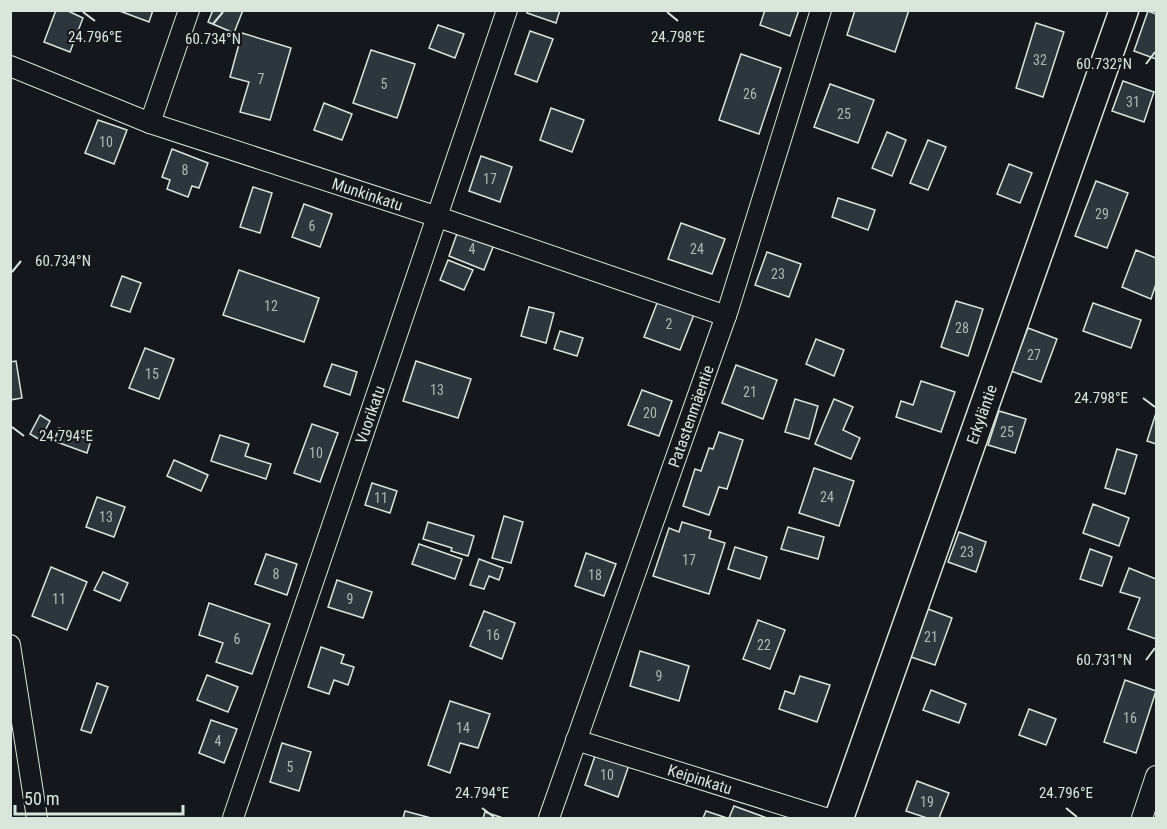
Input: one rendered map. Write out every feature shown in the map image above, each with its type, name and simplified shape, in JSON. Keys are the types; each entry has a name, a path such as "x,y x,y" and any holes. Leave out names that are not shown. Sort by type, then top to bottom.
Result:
{"street":[{"path":"150,123 189,10"},
{"name":"Vuorikatu","path":"233,819 507,10"},
{"name":"Patastenmäentie","path":"549,819 726,316 821,10"},
{"name":"Erkyläntie","path":"839,819 1124,10"},
{"name":"Munkinkatu","path":"10,66 150,123 438,217 726,316"},
{"path":"10,645 37,819"},
{"name":"Keipinkatu","path":"576,740 825,819"},
{"path":"1142,819 1156,776"}],"building":[{"path":"56,10 66,10 83,18 70,52 44,42"},
{"path":"117,10 153,10 149,22"},
{"path":"213,10 243,10 234,33 208,22"},
{"path":"528,10 560,10 556,23 527,13"},
{"path":"765,10 799,10 790,36 760,25"},
{"path":"855,10 909,10 895,52 847,35"},
{"path":"1148,11 1156,14 1156,59 1134,51"},
{"path":"1036,23 1064,32 1043,97 1016,88"},
{"path":"438,25 464,34 455,58 429,48"},
{"path":"530,31 553,39 537,82 515,74"},
{"path":"242,33 291,48 270,120 240,112 249,82 230,77"},
{"path":"371,50 415,64 397,118 353,103"},
{"path":"741,54 781,68 759,134 719,120"},
{"path":"1123,81 1154,92 1144,122 1112,111"},
{"path":"830,84 874,100 858,143 814,127"},
{"path":"324,103 352,114 342,140 314,130"},
{"path":"551,108 584,120 572,152 540,140"},
{"path":"98,120 127,130 114,164 85,153"},
{"path":"887,132 906,140 892,176 872,168"},
{"path":"928,140 946,147 928,190 910,183"},
{"path":"172,149 208,163 199,188 192,186 188,197 167,189 170,180 162,177"},
{"path":"481,156 512,167 500,202 469,191"},
{"path":"1009,164 1032,173 1020,203 997,194"},
{"path":"1096,181 1128,193 1107,248 1075,236"},
{"path":"253,187 272,193 260,233 240,227"},
{"path":"838,198 875,210 868,230 832,217"},
{"path":"304,204 332,214 320,247 292,237"},
{"path":"681,223 725,239 712,274 668,259"},
{"path":"459,228 495,242 484,270 449,256"},
{"path":"1136,250 1156,258 1156,284 1151,299 1122,287"},
{"path":"767,252 801,264 789,297 755,285"},
{"path":"448,260 473,270 464,290 440,280"},
{"path":"239,270 319,298 304,342 223,315"},
{"path":"122,276 141,283 130,312 111,306"},
{"path":"659,298 695,312 680,350 644,337"},
{"path":"956,301 983,309 968,356 941,347"},
{"path":"1093,303 1141,320 1131,348 1083,331"},
{"path":"529,307 554,313 546,343 521,336"},
{"path":"1028,328 1057,339 1041,382 1011,371"},
{"path":"560,331 583,338 577,356 554,349"},
{"path":"816,339 844,350 834,376 806,364"},
{"path":"145,348 174,359 159,399 129,388"},
{"path":"16,361 22,398 10,400 10,362"},
{"path":"416,361 471,379 458,418 403,401"},
{"path":"332,364 357,372 350,395 324,386"},
{"path":"736,365 777,380 763,419 722,403"},
{"path":"921,381 955,392 941,432 896,417 901,401 913,405"},
{"path":"642,390 672,401 659,436 628,425"},
{"path":"795,399 818,406 809,439 785,432"},
{"path":"834,399 853,407 843,430 860,438 851,459 815,444"},
{"path":"999,411 1026,419 1015,453 988,445"},
{"path":"1156,413 1156,444 1147,441"},
{"path":"40,415 50,421 40,440 30,434"},
{"path":"312,424 338,433 320,482 294,473"},
{"path":"59,428 91,440 87,453 54,441"},
{"path":"719,432 743,440 727,489 719,487 709,515 683,506 695,469 701,471 709,448 713,449"},
{"path":"220,435 249,444 245,456 271,464 266,479 211,461"},
{"path":"1117,449 1137,455 1125,494 1105,488"},
{"path":"174,460 208,475 201,491 167,476"},
{"path":"814,468 854,481 839,526 799,513"},
{"path":"372,483 397,491 390,513 365,505"},
{"path":"97,497 125,507 114,537 86,527"},
{"path":"1093,504 1129,518 1119,546 1083,533"},
{"path":"504,516 523,522 511,563 492,558"},
{"path":"428,522 474,536 468,556 451,551 452,548 423,539"},
{"path":"682,522 711,531 709,538 725,543 709,594 653,576 669,528 679,532"},
{"path":"788,527 824,537 818,559 781,549"},
{"path":"959,532 986,542 976,572 948,562"},
{"path":"419,544 462,559 455,579 412,564"},
{"path":"735,547 767,557 760,579 728,569"},
{"path":"1090,549 1112,557 1102,586 1080,579"},
{"path":"586,553 616,564 604,596 575,586"},
{"path":"266,554 297,564 287,595 255,584"},
{"path":"479,559 503,568 499,580 489,576 484,589 470,585"},
{"path":"51,567 87,582 67,630 32,616"},
{"path":"1129,568 1156,579 1156,639 1128,629 1140,598 1120,592"},
{"path":"103,572 128,583 120,601 94,590"},
{"path":"337,580 372,592 363,618 328,607"},
{"path":"209,603 270,624 252,674 216,662 223,643 199,635"},
{"path":"928,609 952,618 935,665 911,657"},
{"path":"484,611 515,623 502,659 470,646"},
{"path":"758,620 785,630 770,669 743,659"},
{"path":"321,647 344,655 341,663 354,667 348,685 334,680 329,694 308,687"},
{"path":"640,651 689,666 679,701 630,686"},
{"path":"207,675 238,687 228,712 197,700"},
{"path":"800,676 830,685 817,722 779,709 785,691 794,694"},
{"path":"1125,680 1156,691 1136,753 1104,742"},
{"path":"97,683 108,687 91,733 81,730"},
{"path":"931,690 966,704 959,723 923,710"},
{"path":"450,701 490,714 478,748 460,743 450,773 428,765"},
{"path":"1029,709 1056,719 1046,745 1019,735"},
{"path":"211,720 237,729 224,763 199,753"},
{"path":"282,743 311,752 299,791 270,782"},
{"path":"596,753 629,765 618,797 585,785"},
{"path":"917,781 949,793 939,818 927,818 906,811"},
{"path":"734,806 767,818 729,818"},
{"path":"405,811 431,818 403,818"},
{"path":"706,811 727,818 703,818"},
{"path":"485,812 503,818 483,818"}]}
